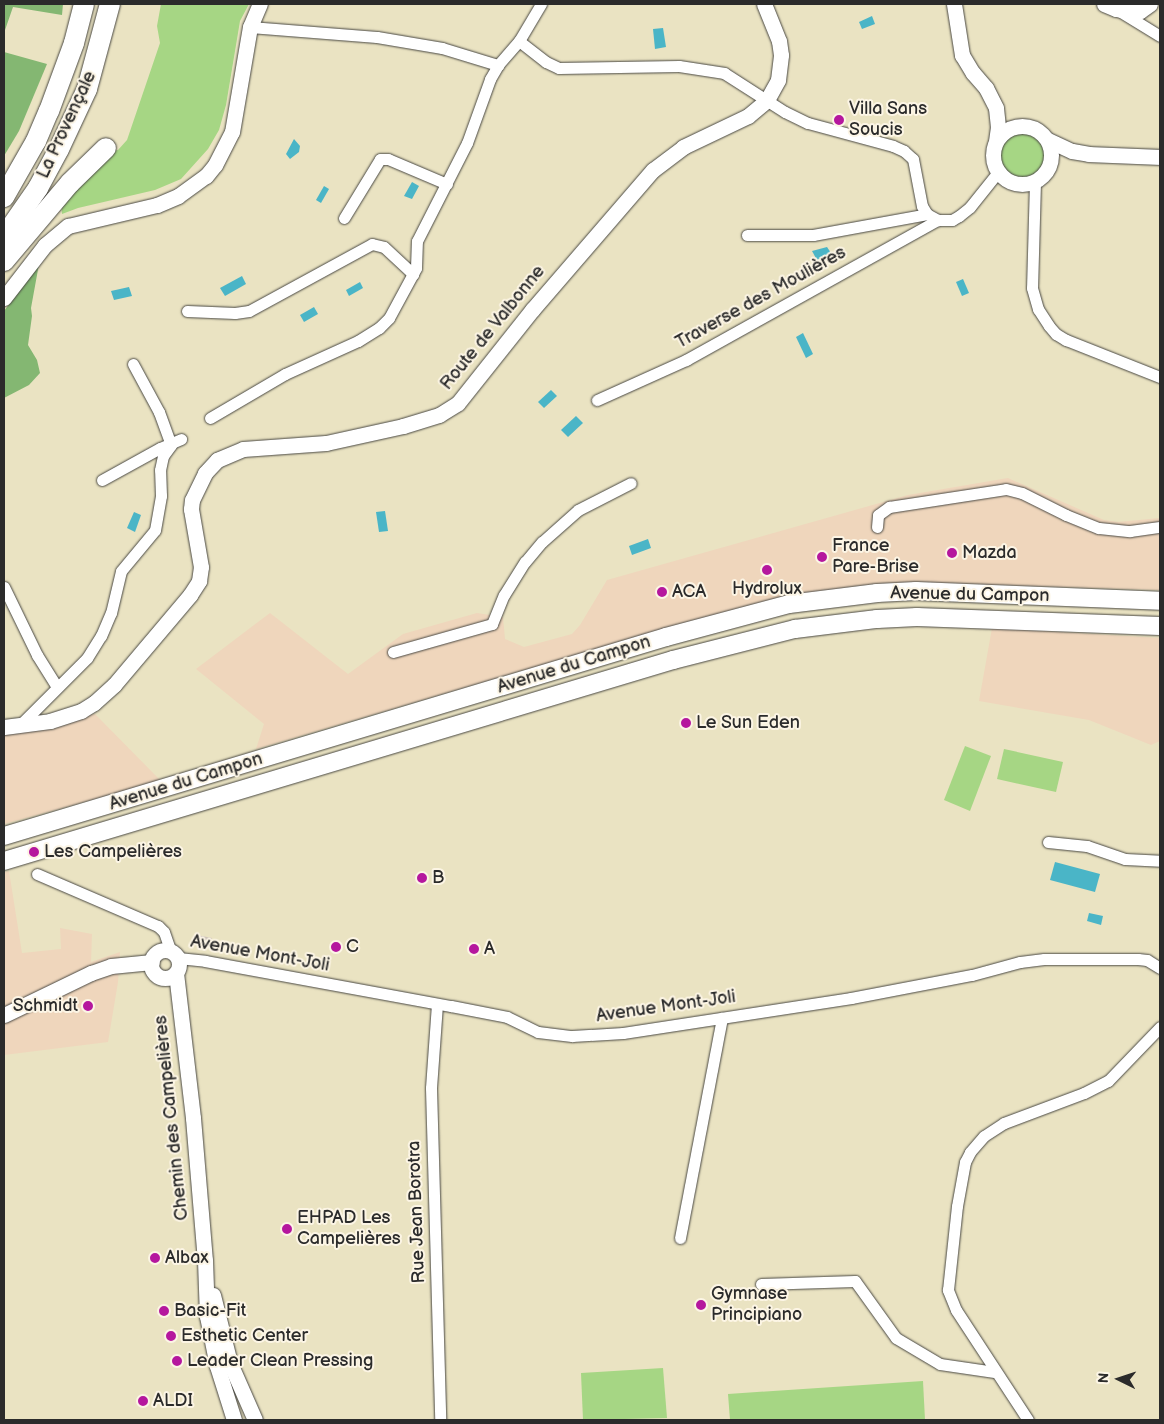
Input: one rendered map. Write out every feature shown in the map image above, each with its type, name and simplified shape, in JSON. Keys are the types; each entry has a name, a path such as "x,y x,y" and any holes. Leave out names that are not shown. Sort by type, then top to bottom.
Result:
{"highway":[{"name":"La Provençale","path":"4,197 36,141 50,111 74,44 84,4"},
{"name":"La Provençale","path":"4,237 38,188 60,149 86,89 110,4"},
{"path":"4,261 70,183 106,148"}],"main road":[{"name":"Avenue du Campon","path":"4,836 666,636 789,604 877,593 916,591 1160,601"},
{"name":"Avenue du Campon","path":"10,859 673,660 795,629 877,619 917,617 1160,626"}],"street":[{"path":"4,298 45,245 68,226 157,205 178,196 206,176 215,165 232,132 250,27 260,4"},
{"path":"210,418 285,374 358,341 374,331 389,318 414,274 417,261 417,241 467,143 484,93 498,65 519,41 541,4"},
{"name":"Route de Valbonne","path":"11,727 68,715 94,703 114,685 190,595 199,581 201,567 191,509 192,500 205,473 217,460 244,450 326,444 403,426 449,410 458,403 538,302 652,170 683,147 748,116 767,100 778,80 781,55 778,41 764,4"},
{"path":"954,4 962,55 973,73 986,88 996,108 998,127 993,157 998,172 1011,182 1027,184 1035,182 1049,168 1072,157 1089,154"},
{"path":"1110,6 1140,11 1150,4"},
{"path":"1110,6 1160,36"},
{"path":"250,27 377,37 442,48 498,65"},
{"path":"519,41 546,62 559,68 655,66 695,68 724,74 808,123 904,150 916,169 922,206 927,214 938,220"},
{"path":"996,141 1009,129 1026,126 1042,133 1048,140 1072,151 1089,154 1160,157"},
{"path":"1048,140 1052,159 1049,168"},
{"path":"344,218 380,159 388,159 447,184"},
{"name":"Traverse des Moulières","path":"597,400 686,360 938,220 952,220 960,216 970,207 998,172"},
{"path":"1035,182 1032,288 1038,308 1049,326 1056,334 1066,340 1160,377"},
{"path":"747,235 813,235 927,214"},
{"path":"187,311 235,313 249,311 372,244 384,247 414,274"},
{"path":"133,364 176,442"},
{"path":"11,727 56,687 94,648 111,613 121,571 130,558 152,535 161,496 159,478 163,456 176,442"},
{"path":"102,480 160,448 176,442"},
{"path":"393,652 492,624 504,595 525,562 542,542 578,510 631,483"},
{"path":"877,527 878,515 889,507 1006,488 1022,493 1066,515 1099,528 1130,531 1160,527"},
{"path":"4,587 36,655 56,687"},
{"path":"1048,842 1087,846 1124,859 1160,861"},
{"path":"37,874 158,926 164,932 175,961 168,978 160,977 153,971 152,962 159,952 175,961"},
{"name":"Avenue Mont-Joli","path":"175,961 205,960 507,1017 531,1030 558,1035 623,1033 851,998 972,975 1020,962 1044,959 1138,959 1147,960 1160,968"},
{"name":"Chemin des Campelières","path":"175,961 193,1118 205,1260 207,1316 217,1366 234,1420"},
{"path":"4,1016 91,973 110,966 152,962"},
{"name":"Rue Jean Borotra","path":"437,1004 431,1088 440,1420"},
{"path":"680,1238 722,1018"},
{"path":"1028,1420 994,1372 956,1310 948,1290 957,1206 965,1162 970,1152 984,1136 1004,1123 1084,1094 1108,1081 1160,1026"},
{"name":"Chemin des Campelières","path":"205,1260 230,1363 255,1420"},
{"path":"761,1284 855,1281 896,1338 940,1364 994,1372"}],"shaded area":[{"path":"1008,478 1104,520 1118,522 1160,518 1160,590 922,583 610,648 524,670 256,749 264,724 196,669 270,613 348,674 403,634 477,613 503,617 505,639 524,647 572,634 580,625 607,580 908,495"},
{"path":"992,628 1160,638 1160,741 1151,745 1089,720 979,701"},
{"path":"95,714 161,781 4,824 4,720 48,719"},
{"path":"9,871 22,953 61,949 60,928 92,934 91,962 120,952 118,982 108,1042 4,1055 4,872"},
{"path":"197,935 212,938 210,947 195,945"}],"green space":[{"path":"4,4 63,4 62,15 13,7 4,33"},
{"path":"161,4 249,4 240,21 226,105 219,130 208,149 181,179 155,190 78,208 62,214 61,203 111,151 118,150 127,140 160,43 157,26"},
{"path":"4,52 47,64 19,131 4,156"},
{"path":"1017,131 1027,131 1039,138 1046,150 1046,160 1039,172 1027,179 1017,179 1009,175 1002,168 998,160 998,150 1002,142 1009,135"},
{"path":"39,264 31,308 32,316 28,345 37,360 40,373 29,385 4,398 4,311"},
{"path":"965,746 991,756 970,811 944,800"},
{"path":"1004,749 1063,762 1056,792 997,779"},
{"path":"663,1368 667,1418 583,1420 581,1373"},
{"path":"923,1381 925,1420 730,1420 728,1394"}],"water":[{"path":"872,16 875,24 862,29 859,22"},
{"path":"663,28 666,47 655,49 653,29"},
{"path":"294,139 300,146 299,152 290,159 286,154"},
{"path":"412,182 419,186 412,199 404,196"},
{"path":"324,186 329,189 321,203 316,200"},
{"path":"827,247 831,253 817,260 812,251"},
{"path":"242,276 246,284 225,296 220,288"},
{"path":"963,279 969,293 962,296 956,282"},
{"path":"360,282 363,288 349,296 346,290"},
{"path":"129,287 132,296 114,300 111,291"},
{"path":"314,307 318,314 304,322 300,315"},
{"path":"803,333 813,354 806,358 796,337"},
{"path":"551,390 557,396 544,408 538,402"},
{"path":"576,416 583,423 568,437 561,430"},
{"path":"385,511 388,531 379,532 376,512"},
{"path":"134,512 141,515 135,532 127,528"},
{"path":"648,539 651,548 632,555 629,546"},
{"path":"1055,862 1100,874 1095,892 1050,880"},
{"path":"1089,913 1103,916 1101,925 1087,921"}],"place":[{"name":"Villa Sans Soucis","path":"839,120"},
{"name":"Mazda","path":"952,553"},
{"name":"France Pare-Brise","path":"822,557"},
{"name":"Hydrolux","path":"767,570"},
{"name":"ACA","path":"662,592"},
{"name":"Le Sun Eden","path":"686,723"},
{"name":"Les Campelières","path":"34,852"},
{"name":"B","path":"422,878"},
{"name":"C","path":"336,947"},
{"name":"A","path":"474,949"},
{"name":"Schmidt","path":"88,1006"},
{"name":"EHPAD Les Campelières","path":"287,1229"},
{"name":"Albax","path":"155,1258"},
{"name":"Gymnase Principiano","path":"701,1305"},
{"name":"Basic-Fit","path":"164,1311"},
{"name":"Esthetic Center","path":"171,1336"},
{"name":"Leader Clean Pressing","path":"177,1361"},
{"name":"ALDI","path":"143,1401"}]}
